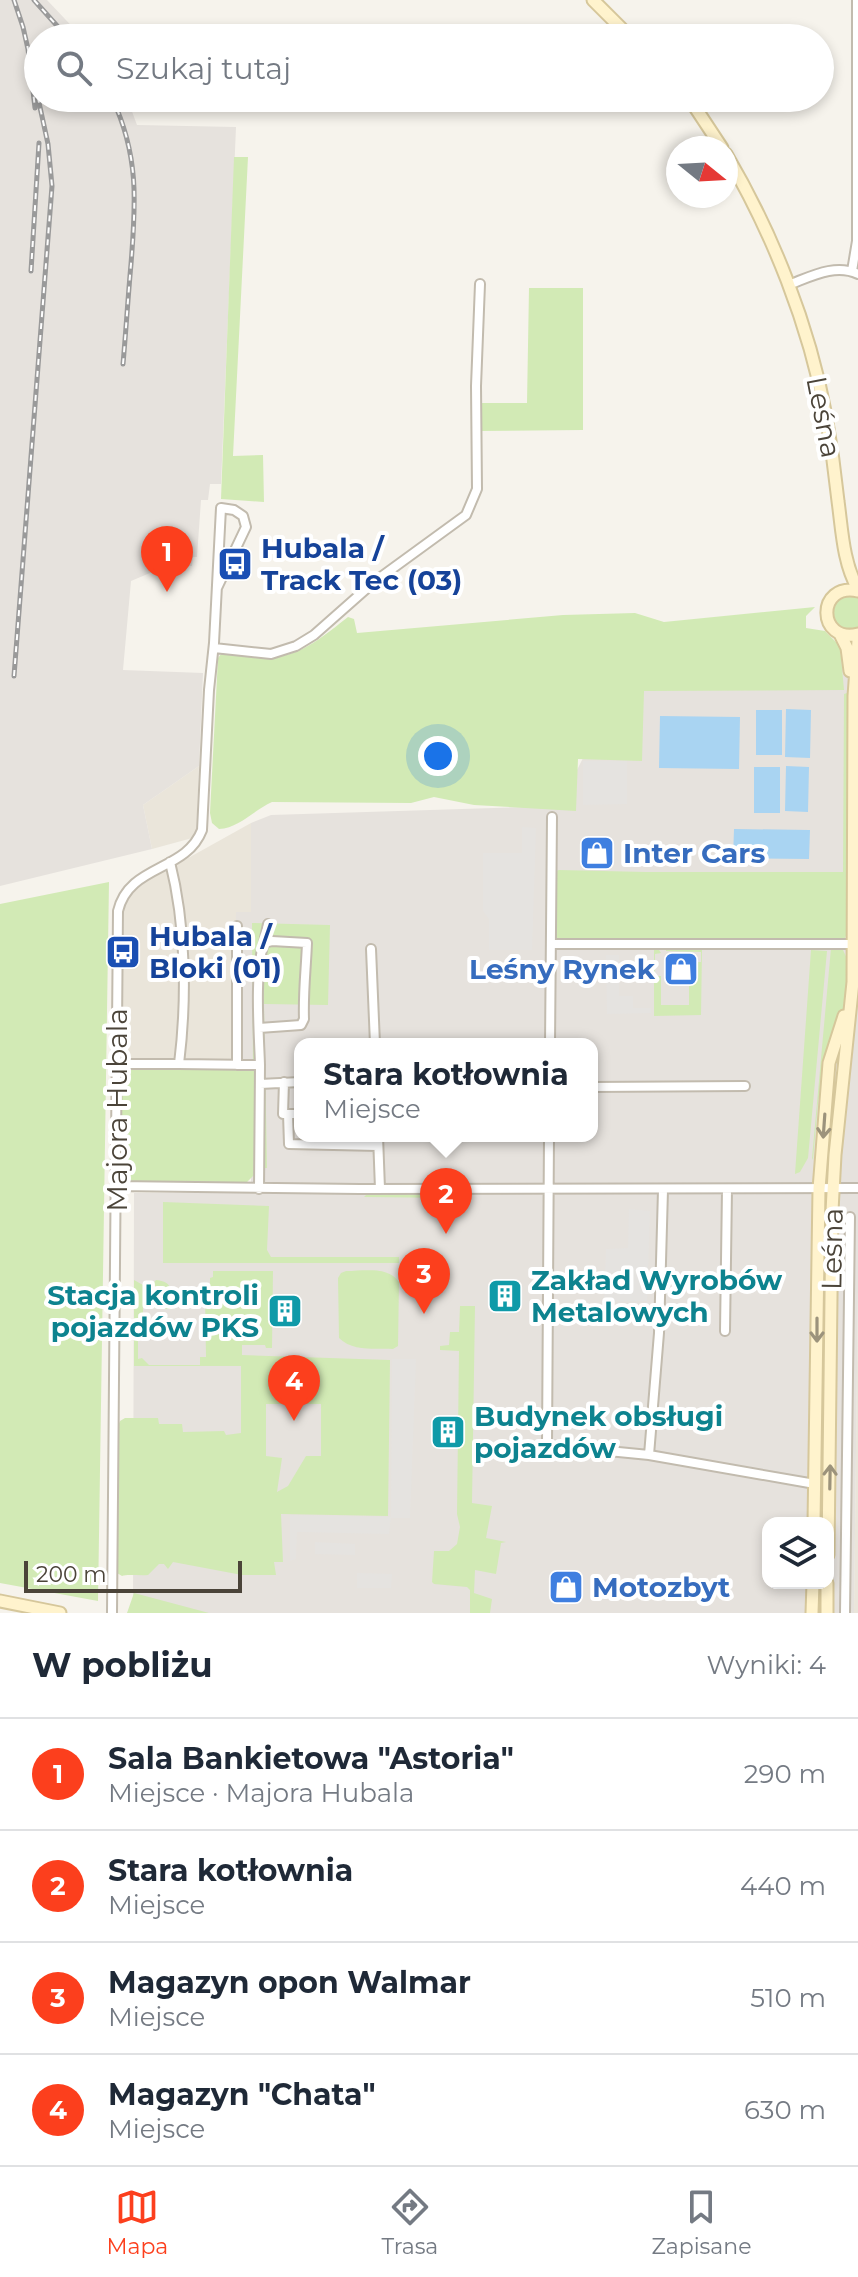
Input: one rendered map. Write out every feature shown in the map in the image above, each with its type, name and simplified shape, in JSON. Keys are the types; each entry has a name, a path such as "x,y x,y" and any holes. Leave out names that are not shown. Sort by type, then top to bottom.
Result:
{"main road":[{"path":"595,1 617,24"},
{"path":"700,112 715,136"},
{"name":"Leśna","path":"738,177 788,285 810,353 825,414 845,553 858,590"},
{"name":"Leśna","path":"845,553 840,592 832,598 826,613 829,623 840,634 847,648 854,696"},
{"path":"840,592 858,590"},
{"path":"840,634 858,634"},
{"name":"Leśna","path":"829,1517 833,1188 853,982 854,696 858,641"},
{"name":"Leśna","path":"814,1517 819,1189 829,1063 846,1009 852,944"},
{"path":"812,1613 813,1589"},
{"path":"827,1589 827,1613"},
{"path":"0,1601 60,1613"}],"street":[{"path":"788,285 826,272 838,270 855,273 857,0"},
{"path":"214,648 271,654 296,646 314,635 374,582 466,515 477,489 476,386 480,284"},
{"name":"Majora Hubala","path":"112,1613 117,922 124,894 135,882 193,847 202,830 221,508 234,510 243,516 246,527 217,588"},
{"path":"550,1038 552,817"},
{"path":"170,862 181,919 182,1028 179,1064"},
{"path":"259,1189 261,952 268,924"},
{"path":"237,926 237,1065"},
{"path":"259,1028 298,1027 304,1019 303,981 307,943 264,943"},
{"path":"551,944 852,944"},
{"path":"371,949 375,1038"},
{"path":"117,1064 260,1065"},
{"path":"284,1082 283,1114 294,1114"},
{"path":"260,1084 294,1082"},
{"path":"598,1087 745,1086"},
{"path":"288,1114 289,1144 348,1142"},
{"path":"378,1142 380,1189"},
{"path":"549,1142 547,1445 649,1455 815,1484"},
{"path":"117,1186 259,1189 858,1188"},
{"path":"725,1331 727,1189"},
{"path":"649,1455 659,1333 663,1190"},
{"name":"Leśna","path":"845,1613 850,1596 854,1392 850,1217"}],"shaded area":[{"path":"0,0 47,0 70,24 24,24 24,112 132,112 137,125 236,127 221,484 210,484 208,500 201,500 197,557 193,557 192,566 169,565 131,581 123,670 203,673 199,766 143,805 152,849 0,886"},
{"path":"858,659 858,1290 854,1613 127,1613 133,1609 134,1193 251,1193 251,1064 233,1063 236,912 251,912 251,823 271,815 559,806 627,670"},
{"path":"583,761 627,761 627,804 583,805"},
{"path":"199,766 196,837 152,849 143,805"},
{"path":"251,823 251,1063 121,1062 124,910 128,898 138,886"},
{"path":"522,827 536,828 532,950 489,950 489,919 483,911 483,853 522,853"},
{"path":"606,955 619,955 619,996 633,996 633,1008 651,1008 651,1013 607,1014"},
{"path":"629,1209 650,1211 647,1301 604,1302 606,1249 628,1248"},
{"path":"858,1291 858,1613 854,1613"},
{"path":"392,1359 416,1359 410,1518 391,1518 389,1534 297,1532 296,1559 290,1561 290,1515 391,1517"},
{"path":"315,1542 355,1544 355,1555 315,1554"},
{"path":"357,1573 392,1574 391,1588 357,1588"}],"green space":[{"path":"234,157 248,157 233,456 263,455 264,502 221,499"},
{"path":"529,288 583,288 583,430 479,431 482,403 527,403"},
{"path":"848,595 858,598 858,629 842,630 834,620 832,610 837,601"},
{"path":"815,607 806,616 806,628 825,631 840,646 844,690 644,691 642,761 578,759 576,811 474,805 434,797 411,803 272,802 226,828 219,829 212,823 218,658 221,654 283,656 313,643 348,617 354,619 357,633 563,615 635,613 664,622"},
{"path":"850,692 848,931 845,938 562,941 556,937 556,871 559,870 843,872 844,694"},
{"path":"109,882 98,1601 0,1583 0,904"},
{"path":"252,923 330,925 328,1005 264,1004 267,1168 255,1168 254,1175 247,1182 125,1182 122,1170 120,1075 127,1068 253,1070"},
{"path":"831,948 843,950 848,961 844,1011 825,1061 813,1160 812,1158"},
{"path":"654,950 661,953 655,954 655,976 661,976 661,1005 689,1005 689,982 695,981 695,962 701,962 701,952 666,950 702,950 701,1015 654,1016"},
{"path":"811,950 827,951 808,1158 800,1172 795,1174"},
{"path":"369,1192 455,1192 458,1198 364,1197"},
{"path":"163,1202 269,1206 267,1250 271,1257 399,1257 399,1263 163,1263"},
{"path":"822,1215 825,1215 824,1276 828,1316 825,1517 819,1517"},
{"path":"213,1271 273,1271 272,1348 242,1345 242,1355 390,1360 388,1516 281,1514 283,1562 274,1562 276,1575 242,1575 173,1562 168,1569 164,1564 159,1564 148,1575 122,1576 117,1573 120,1421 125,1418 158,1418 159,1424 182,1424 183,1432 241,1433 241,1366 134,1366 134,1280 143,1285 143,1315 138,1314 138,1359 142,1358 149,1365 200,1365 200,1357 206,1357 205,1295 210,1294 210,1278","holes":["266,1404 321,1404 321,1456 306,1456 288,1486 277,1492 282,1458 266,1456"]},
{"path":"346,1271 382,1271 399,1282 398,1346 393,1349 364,1348 339,1338 338,1278"},
{"path":"156,1280 169,1286 171,1309 154,1308 149,1304 149,1288"},
{"path":"460,1306 475,1306 472,1503 492,1506 486,1538 506,1542 501,1543 496,1574 475,1570 474,1593 492,1599 490,1613 470,1613 470,1590 467,1587 432,1582 434,1551 449,1551 457,1544 460,1527 457,1514 459,1351 440,1350 440,1346 449,1345 450,1332 459,1332"},
{"path":"134,1593 209,1613 127,1613"}],"water":[{"path":"786,709 811,710 810,758 785,757"},
{"path":"756,710 782,710 782,755 756,755"},
{"path":"660,716 740,717 739,769 659,768"},
{"path":"786,766 809,767 808,812 785,811"},
{"path":"754,767 780,767 780,813 754,813"},
{"path":"734,829 810,830 809,859 733,858"}],"railway":[{"path":"14,0 24,31"},
{"path":"34,0 55,24"},
{"path":"14,676 52,186 41,112"},
{"path":"118,112 127,139 134,179 133,241 123,364"},
{"path":"31,271 39,143"}],"place":[{"name":"Hubala / Track Tec (03)","path":"235,564"},
{"name":"Sala Bankietowa \"Astoria\"","path":"167,592"},
{"name":"Inter Cars","path":"597,853"},
{"name":"Hubala / Bloki (01)","path":"123,952"},
{"name":"Leśny Rynek","path":"681,969"},
{"name":"Stara kotłownia","path":"446,1234"},
{"name":"Zakład Wyrobów Metalowych","path":"505,1296"},
{"name":"Stacja kontroli pojazdów PKS","path":"285,1311"},
{"name":"Magazyn opon Walmar","path":"424,1314"},
{"name":"Magazyn \"Chata\"","path":"294,1421"},
{"name":"Budynek obsługi pojazdów","path":"448,1432"},
{"name":"Motozbyt","path":"566,1587"}]}
